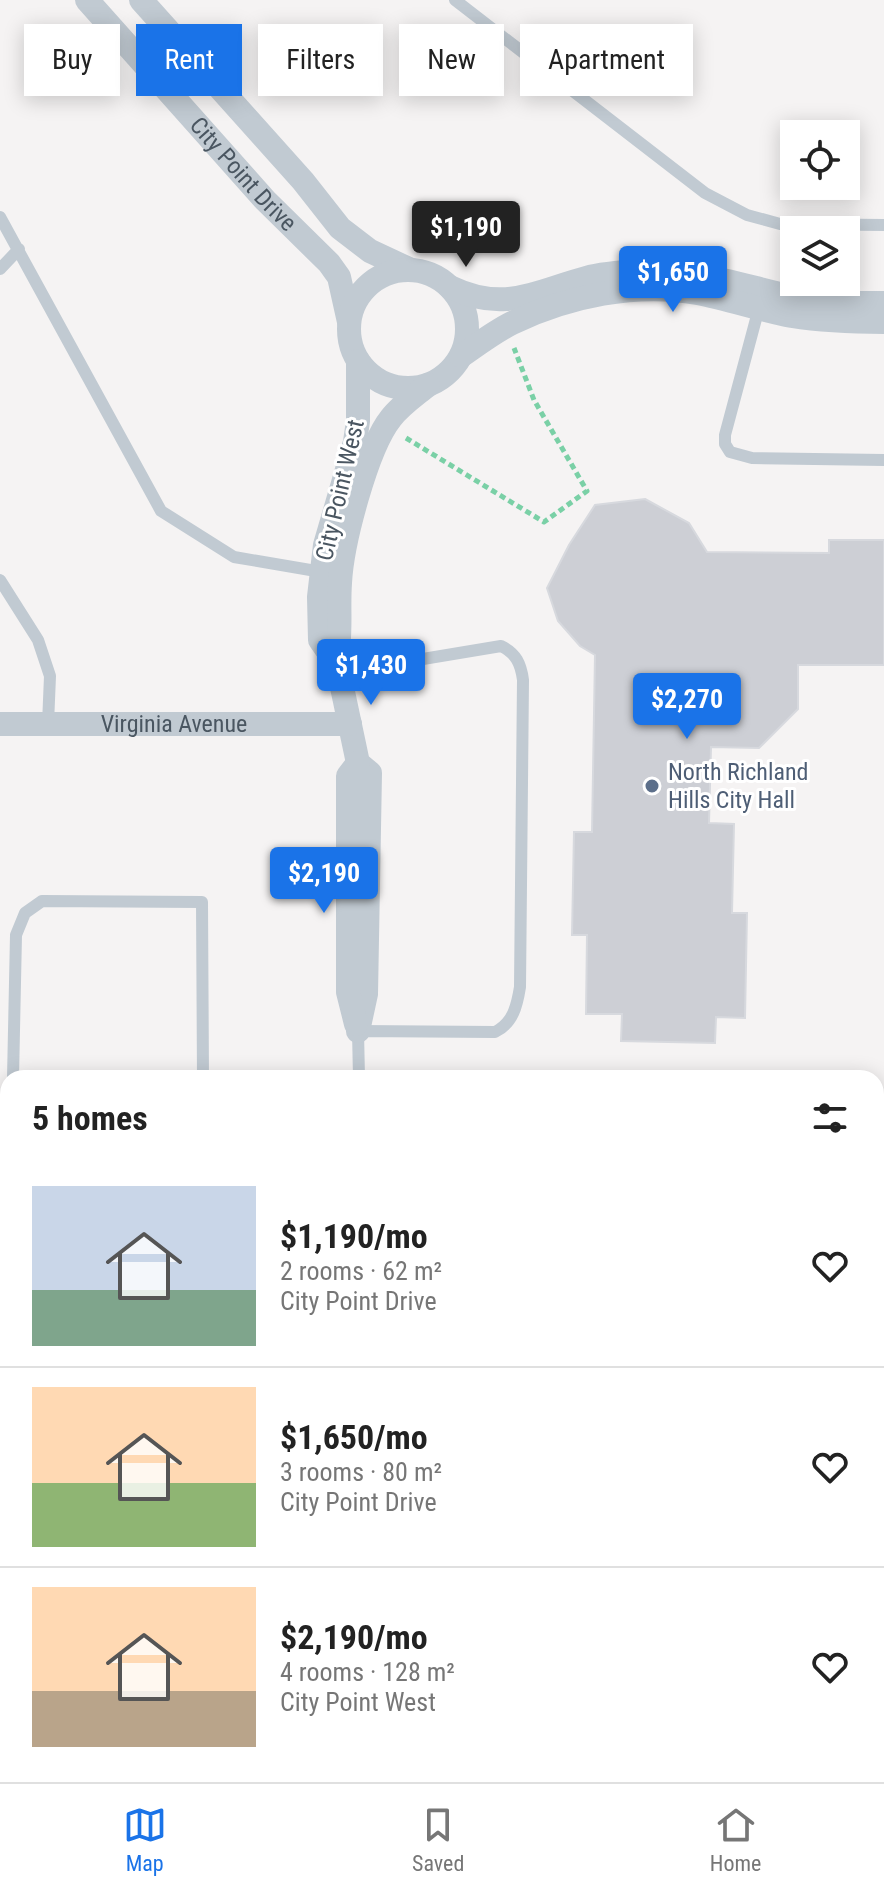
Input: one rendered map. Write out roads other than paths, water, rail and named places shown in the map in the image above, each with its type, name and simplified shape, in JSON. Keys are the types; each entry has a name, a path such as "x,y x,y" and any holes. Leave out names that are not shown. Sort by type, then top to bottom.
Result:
{"street":[{"name":"City Point Drive","path":"87,0 265,200 329,263 339,277 349,322"},
{"name":"City Point Drive","path":"141,0 303,181 340,228 370,251 411,270"},
{"path":"411,270 439,278 450,287 459,298 467,323 467,336 461,356 451,371 428,385 403,388 390,385 367,372 358,361 352,348 349,322 354,305 371,283 383,275 411,270"},
{"path":"450,287 483,300 509,300 590,276 669,270 726,279 762,299 818,320 884,322"},
{"path":"461,356 511,324 596,295 634,290 884,303"},
{"name":"City Point West","path":"358,361 355,442 332,518 319,597 320,640 337,668 358,763 370,773 366,994 358,1031"},
{"name":"City Point West","path":"337,668 341,641 340,580 359,495 383,430 402,406 428,385"},
{"name":"Virginia Avenue","path":"0,724 350,724"}],"lane":[{"path":"455,0 705,193 747,215 780,224 884,225"},
{"path":"0,217 161,511 234,557 322,572"},
{"path":"0,269 19,249"},
{"path":"762,299 725,435 725,444 730,452 752,458 884,460"},
{"path":"0,580 38,640 50,676 48,724"},
{"path":"337,668 501,646 516,657 523,680 520,987 513,1016 506,1027 495,1032 358,1031 359,1070"},
{"path":"13,1070 16,935 25,913 42,901 202,902 203,1070"}],"place":[{"name":"North Richland Hills City Hall","path":"652,786"}]}
